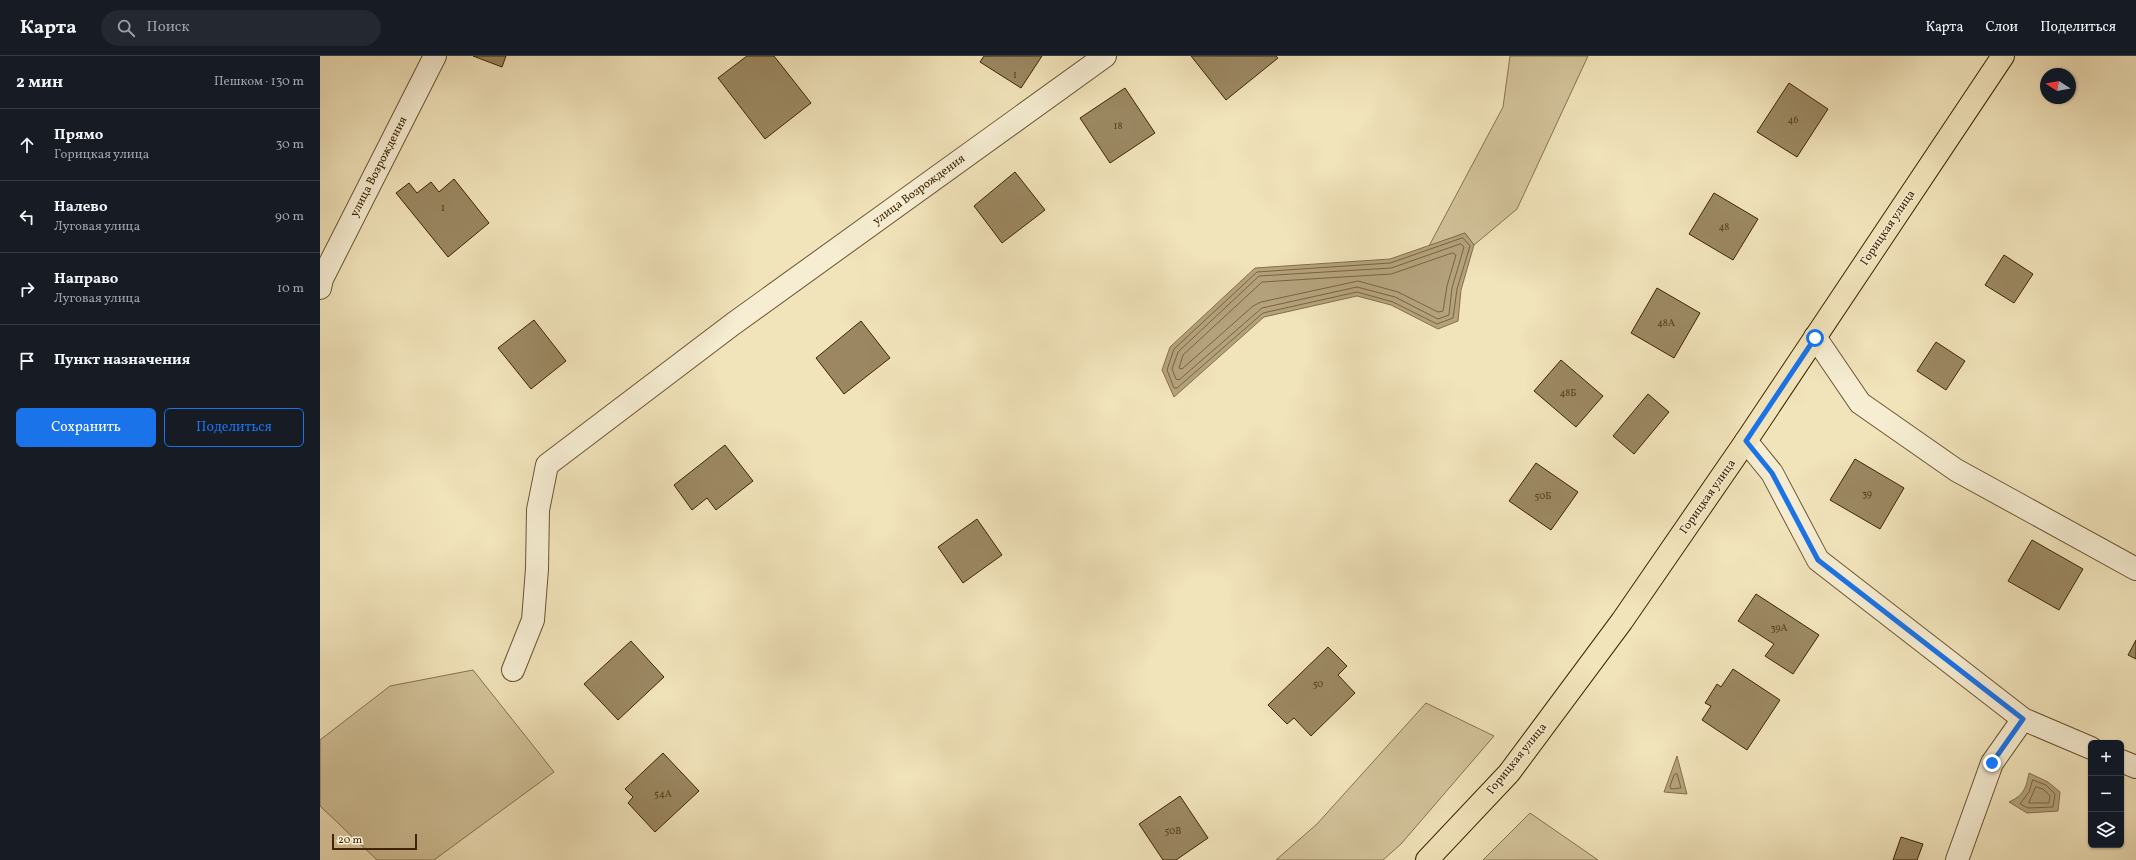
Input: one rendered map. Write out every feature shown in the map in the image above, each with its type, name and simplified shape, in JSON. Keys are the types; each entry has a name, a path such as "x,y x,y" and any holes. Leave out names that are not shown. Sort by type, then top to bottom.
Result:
{"main road":[{"name":"Горицкая улица","path":"1427,860 1509,773 1622,621 1746,441 2004,56"}],"street":[{"name":"улица Возрождения","path":"321,276 435,56"},
{"name":"улица Возрождения","path":"513,670 533,620 537,569 538,510 547,466 733,324 1105,56"},
{"path":"1815,338 1860,403 1956,470 2136,569"},
{"path":"1746,441 1772,473 1818,560 2023,719 2088,747"},
{"path":"1957,860 1992,763 2023,719"},
{"path":"2124,762 2136,767"}],"shaded area":[{"path":"1510,56 1588,56 1517,209 1474,245 1465,233 1429,246 1503,107"},
{"path":"473,670 554,772 434,860 377,860 320,806 320,740 390,686"},
{"path":"1426,703 1494,736 1401,844 1383,860 1276,860 1317,824"},
{"path":"1530,813 1598,860 1483,860"}],"water":[{"path":"1465,233 1474,245 1461,290 1458,321 1438,329 1391,305 1357,296 1264,317 1174,397 1162,370 1170,347 1255,268 1390,259"},
{"path":"1677,756 1687,794 1664,792"},
{"path":"2029,773 2048,782 2060,792 2058,811 2027,813 2009,802 2018,797 2024,790"}],"building":[{"path":"473,56 506,56 502,67"},
{"path":"747,56 774,56 811,103 765,139 718,78"},
{"path":"984,56 1042,56 1021,88 980,62"},
{"path":"1191,56 1276,56 1278,58 1226,100"},
{"path":"1789,83 1828,109 1797,157 1757,132"},
{"path":"1125,88 1155,133 1110,163 1080,118"},
{"path":"1015,172 1045,210 1002,243 974,206"},
{"path":"454,179 489,223 448,257 396,193 409,183 417,193 431,182 439,192"},
{"path":"1714,193 1758,219 1733,260 1689,234"},
{"path":"2004,255 2033,274 2014,303 1985,285"},
{"path":"1657,288 1700,313 1674,358 1631,333"},
{"path":"534,320 566,361 531,389 498,348"},
{"path":"861,321 890,358 844,394 816,358"},
{"path":"1936,342 1965,361 1946,390 1917,371"},
{"path":"1561,360 1603,396 1576,427 1534,391"},
{"path":"1648,394 1669,412 1634,454 1613,436"},
{"path":"725,445 753,481 716,510 707,498 692,510 674,485"},
{"path":"1855,459 1904,488 1880,529 1830,500"},
{"path":"1536,463 1578,492 1551,530 1509,501"},
{"path":"977,519 1002,555 963,583 938,547"},
{"path":"2032,540 2083,569 2059,610 2008,581"},
{"path":"1756,594 1819,635 1793,674 1765,656 1774,644 1738,621"},
{"path":"2136,640 2136,659 2128,655"},
{"path":"631,641 664,677 618,720 584,684"},
{"path":"1328,647 1347,666 1338,675 1355,693 1311,736 1294,718 1287,724 1268,705"},
{"path":"1733,669 1780,700 1747,750 1702,720 1711,706 1705,703 1717,684 1721,687"},
{"path":"663,753 699,791 655,832 628,803 633,797 625,789"},
{"path":"1180,796 1208,838 1176,860 1163,860 1139,824"},
{"path":"1901,837 1923,844 1917,860 1893,860"}],"route":[{"path":"1815,338 1746,441 1772,473 1818,560 2023,719 1992,763"}]}
